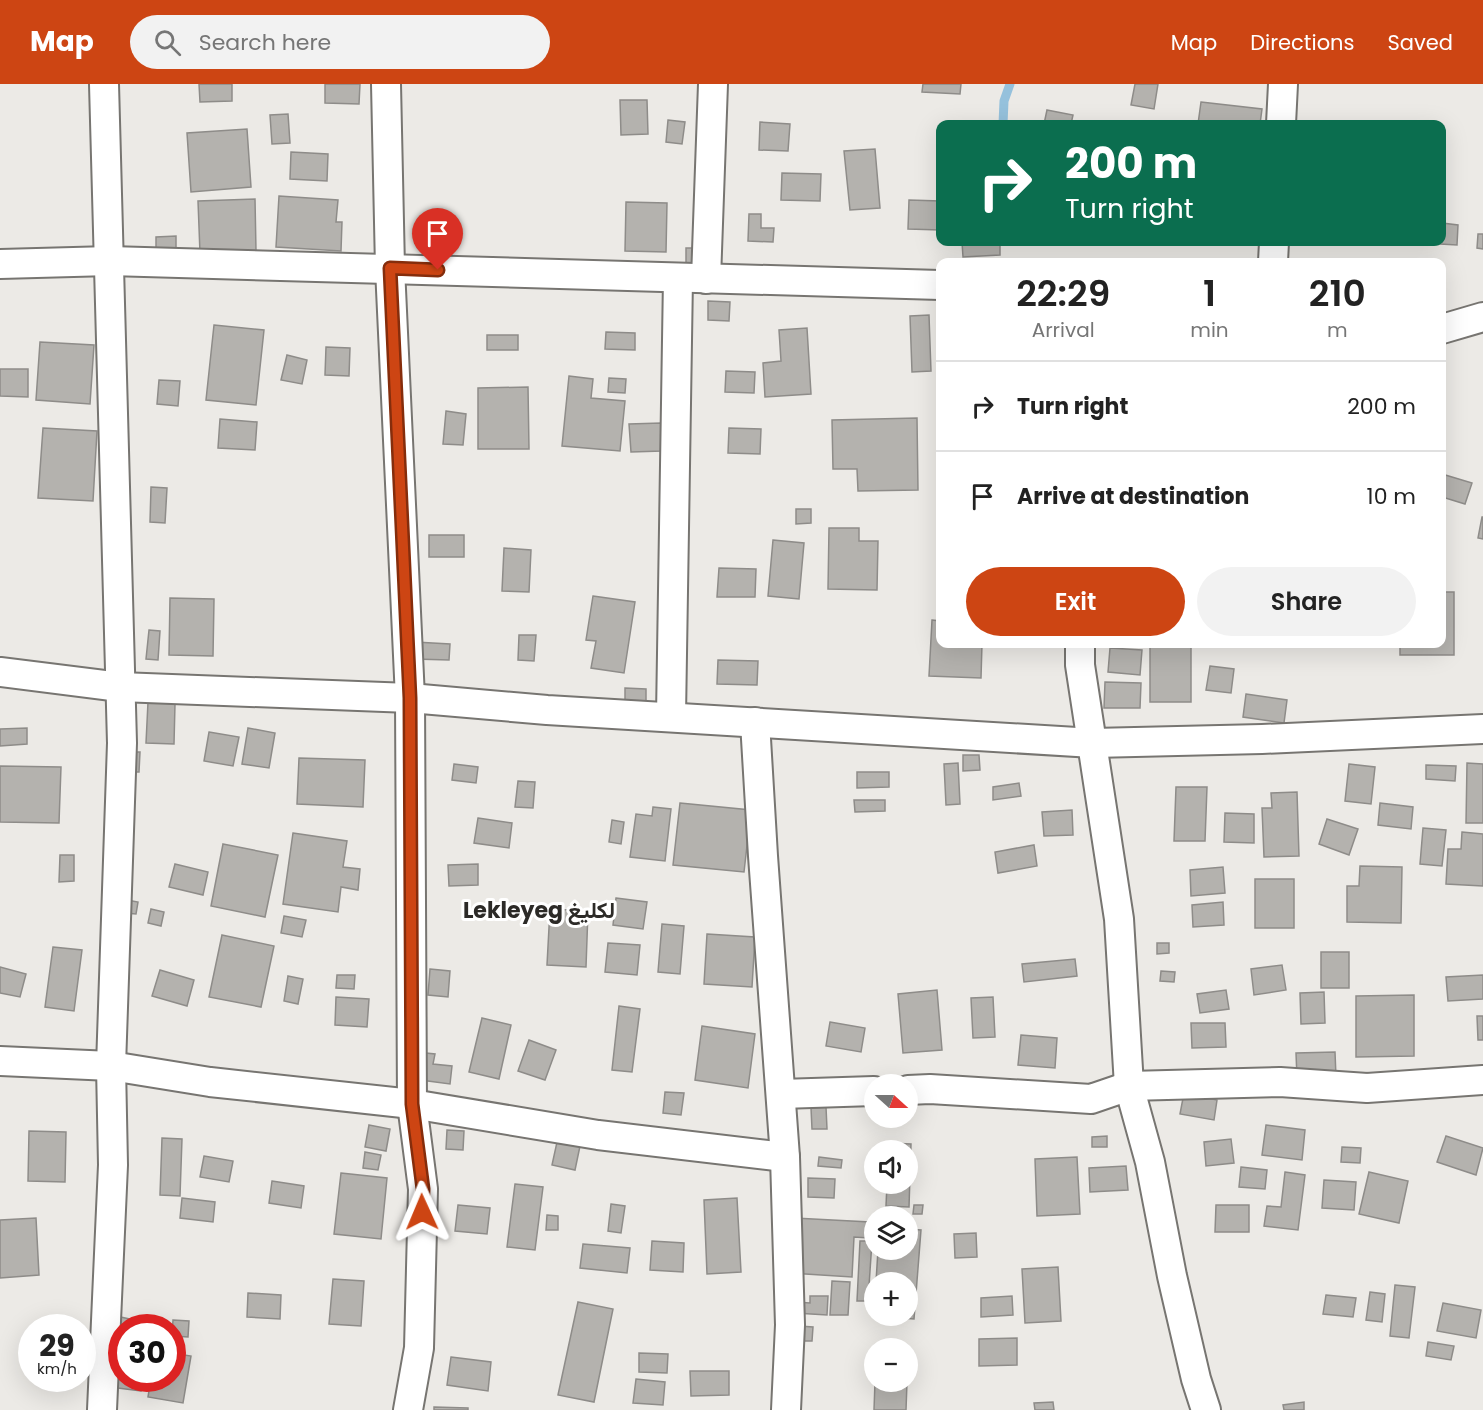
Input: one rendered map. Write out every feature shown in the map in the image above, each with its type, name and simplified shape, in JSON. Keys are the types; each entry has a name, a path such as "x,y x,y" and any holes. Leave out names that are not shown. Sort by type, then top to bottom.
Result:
{"street":[{"path":"102,1410 113,1165 111,1066 122,743 104,84"},
{"path":"386,84 390,268 410,698 412,1104 423,1189 418,1348 408,1410"},
{"path":"706,279 713,84"},
{"path":"1281,120 1283,84"},
{"path":"0,264 110,261 936,285"},
{"path":"671,716 678,278"},
{"path":"1446,328 1483,317"},
{"path":"1080,648 1080,665 1119,919 1129,1086 1150,1162 1172,1276 1206,1410"},
{"path":"0,672 120,687 410,698 547,710 1093,743 1262,739 1483,729"},
{"path":"755,722 785,1157 790,1325 786,1410"},
{"path":"0,1061 111,1066 210,1082 412,1104 598,1135 785,1157"},
{"path":"918,1090 1091,1099 1129,1086 1280,1082 1367,1088 1483,1080"},
{"path":"781,1094 864,1091"}],"building":[{"path":"199,84 232,84 232,101 200,102"},
{"path":"325,84 360,84 359,104 325,103"},
{"path":"923,84 961,84 960,94 922,92"},
{"path":"1135,84 1158,84 1154,109 1131,105"},
{"path":"620,100 647,100 648,134 621,135"},
{"path":"1201,102 1262,109 1261,120 1199,120"},
{"path":"1047,110 1073,115 1072,120 1045,120"},
{"path":"288,114 290,143 272,144 270,115"},
{"path":"668,120 685,122 682,144 666,142"},
{"path":"760,122 790,124 788,151 759,150"},
{"path":"247,129 251,187 191,192 187,133"},
{"path":"875,149 880,208 850,210 844,151"},
{"path":"291,152 328,154 327,181 290,179"},
{"path":"782,173 821,174 820,201 781,200"},
{"path":"279,196 338,200 336,222 342,222 341,251 276,247"},
{"path":"255,199 256,251 200,253 198,201"},
{"path":"909,200 936,201 936,230 908,229"},
{"path":"626,202 667,203 666,252 625,251"},
{"path":"749,214 761,214 761,228 774,228 773,242 748,241"},
{"path":"1446,224 1458,225 1457,245 1446,244"},
{"path":"1478,234 1483,234 1483,249 1477,248"},
{"path":"176,236 176,254 156,255 156,237"},
{"path":"962,246 1000,246 1000,255 963,257"},
{"path":"686,248 702,248 701,268 686,268"},
{"path":"708,301 730,302 729,321 708,320"},
{"path":"929,315 931,371 912,372 910,316"},
{"path":"214,325 264,330 256,405 206,400"},
{"path":"807,328 811,394 765,397 763,363 781,361 779,330"},
{"path":"606,332 635,333 635,350 605,349"},
{"path":"487,335 518,335 518,350 487,350"},
{"path":"40,342 94,345 90,404 36,400"},
{"path":"326,347 350,348 349,376 325,375"},
{"path":"287,355 307,360 302,384 281,380"},
{"path":"0,369 28,369 28,397 0,396"},
{"path":"726,371 755,372 754,393 725,392"},
{"path":"569,376 593,379 591,398 625,401 620,451 562,446"},
{"path":"609,378 626,379 625,393 608,392"},
{"path":"159,380 180,381 178,406 157,404"},
{"path":"528,387 529,449 478,449 478,388"},
{"path":"446,411 466,414 463,445 443,444"},
{"path":"917,418 918,490 858,491 857,469 833,469 832,420"},
{"path":"220,419 257,422 255,450 218,448"},
{"path":"661,423 662,451 631,452 629,424"},
{"path":"43,428 97,431 93,501 38,498"},
{"path":"729,428 761,429 760,454 728,453"},
{"path":"1446,475 1472,483 1465,504 1446,498"},
{"path":"151,487 167,488 165,523 150,522"},
{"path":"796,509 811,509 811,523 796,524"},
{"path":"1483,517 1483,539 1478,538"},
{"path":"829,528 859,528 859,541 878,541 877,590 828,589"},
{"path":"429,535 464,535 464,557 429,557"},
{"path":"773,540 804,543 799,599 768,596"},
{"path":"504,548 531,550 529,592 502,591"},
{"path":"719,568 756,569 755,597 717,597"},
{"path":"1446,592 1454,592 1454,655 1400,655 1400,648 1446,648"},
{"path":"593,596 635,602 624,673 591,668 596,641 586,640"},
{"path":"170,598 214,599 213,656 169,655"},
{"path":"932,620 936,620 936,648 982,648 981,678 929,676"},
{"path":"149,630 160,631 158,660 146,659"},
{"path":"519,635 536,635 534,661 518,660"},
{"path":"415,642 450,644 449,660 414,659"},
{"path":"1110,648 1142,650 1140,675 1108,672"},
{"path":"1150,648 1191,648 1191,702 1150,702"},
{"path":"718,660 758,661 757,685 717,684"},
{"path":"1210,666 1234,669 1231,693 1206,690"},
{"path":"1105,682 1141,683 1140,708 1104,708"},
{"path":"625,688 646,689 646,704 625,704"},
{"path":"1246,694 1287,700 1284,723 1243,717"},
{"path":"148,702 175,704 174,744 146,743"},
{"path":"27,728 27,744 0,746 0,729"},
{"path":"248,728 275,733 269,768 242,764"},
{"path":"209,732 239,737 233,766 204,761"},
{"path":"124,752 140,752 139,772 123,772"},
{"path":"963,755 979,755 980,770 963,771"},
{"path":"299,758 365,760 363,807 297,804"},
{"path":"958,763 960,804 946,805 944,764"},
{"path":"1467,763 1483,764 1483,823 1466,823"},
{"path":"454,764 478,767 476,783 452,780"},
{"path":"1349,764 1375,767 1371,804 1345,801"},
{"path":"1426,765 1456,766 1455,781 1426,779"},
{"path":"0,766 61,767 59,823 0,822"},
{"path":"857,772 889,772 889,787 857,788"},
{"path":"518,781 535,782 533,808 515,807"},
{"path":"1019,783 1021,796 993,800 993,787"},
{"path":"1176,787 1207,787 1205,841 1174,841"},
{"path":"1297,792 1299,856 1264,857 1262,808 1272,808 1271,793"},
{"path":"854,800 885,800 885,811 855,812"},
{"path":"680,803 751,810 744,872 673,865"},
{"path":"1380,803 1413,807 1411,829 1378,825"},
{"path":"653,807 671,809 665,861 630,857 636,814 652,816"},
{"path":"1072,810 1073,835 1044,836 1042,812"},
{"path":"1225,813 1254,814 1254,843 1224,842"},
{"path":"478,818 512,823 509,848 474,843"},
{"path":"1327,819 1358,829 1349,855 1319,844"},
{"path":"612,820 624,822 621,844 609,842"},
{"path":"1423,828 1446,830 1442,866 1420,864"},
{"path":"1462,832 1483,834 1483,886 1446,884 1448,849 1461,849"},
{"path":"293,833 347,841 343,867 360,869 358,890 341,887 338,912 283,904"},
{"path":"223,844 278,855 265,917 211,906"},
{"path":"1034,845 1037,866 998,873 995,852"},
{"path":"60,855 74,855 74,881 59,882"},
{"path":"175,864 208,872 203,895 169,887"},
{"path":"478,864 478,885 449,886 448,865"},
{"path":"1360,866 1402,867 1401,923 1347,922 1347,886 1359,886"},
{"path":"1223,867 1225,893 1191,896 1190,870"},
{"path":"1255,879 1294,879 1294,928 1255,928"},
{"path":"616,898 647,902 643,929 613,925"},
{"path":"127,900 138,902 136,914 125,913"},
{"path":"1223,902 1224,925 1193,927 1192,905"},
{"path":"151,909 164,912 161,926 148,923"},
{"path":"550,909 588,911 586,967 547,965"},
{"path":"284,916 306,920 302,937 281,933"},
{"path":"662,924 684,926 680,974 658,972"},
{"path":"707,934 755,937 752,987 704,984"},
{"path":"222,935 274,946 261,1007 209,997"},
{"path":"608,943 640,945 637,975 605,972"},
{"path":"1157,943 1169,943 1169,953 1157,954"},
{"path":"53,947 82,950 74,1011 45,1007"},
{"path":"1321,952 1349,952 1349,988 1321,988"},
{"path":"1075,959 1077,976 1024,982 1022,964"},
{"path":"1282,965 1286,990 1254,995 1251,969"},
{"path":"0,967 26,974 20,997 0,993"},
{"path":"430,969 450,971 448,997 428,995"},
{"path":"160,970 194,980 187,1006 152,996"},
{"path":"1161,971 1175,972 1174,982 1160,981"},
{"path":"337,975 355,975 354,989 336,988"},
{"path":"1483,975 1483,999 1448,1001 1446,977"},
{"path":"288,976 303,979 298,1004 284,1001"},
{"path":"937,990 942,1050 903,1053 898,994"},
{"path":"1226,990 1229,1009 1200,1013 1197,994"},
{"path":"1324,992 1325,1023 1301,1024 1300,993"},
{"path":"1414,995 1414,1056 1356,1057 1356,996"},
{"path":"336,997 369,999 367,1027 335,1025"},
{"path":"993,997 995,1037 973,1038 971,998"},
{"path":"619,1006 640,1009 632,1072 612,1070"},
{"path":"1477,1016 1483,1016 1483,1040 1478,1040"},
{"path":"482,1018 511,1025 499,1079 469,1072"},
{"path":"830,1022 865,1028 861,1052 826,1046"},
{"path":"1191,1023 1225,1023 1226,1047 1192,1048"},
{"path":"702,1026 755,1034 748,1088 695,1080"},
{"path":"1021,1035 1057,1038 1055,1068 1018,1065"},
{"path":"529,1040 556,1050 545,1080 518,1071"},
{"path":"416,1052 435,1054 433,1064 452,1066 450,1084 413,1079"},
{"path":"1335,1052 1336,1077 1297,1078 1296,1053"},
{"path":"665,1092 684,1093 681,1115 663,1113"},
{"path":"1184,1093 1217,1100 1214,1120 1180,1114"},
{"path":"826,1107 827,1129 812,1129 811,1108"},
{"path":"369,1125 390,1129 386,1151 365,1147"},
{"path":"1266,1125 1305,1130 1302,1160 1262,1155"},
{"path":"447,1130 464,1131 463,1150 446,1149"},
{"path":"29,1131 66,1132 65,1182 28,1181"},
{"path":"1107,1136 1107,1147 1092,1147 1092,1137"},
{"path":"1446,1136 1483,1148 1476,1175 1437,1162"},
{"path":"162,1138 182,1139 180,1196 160,1195"},
{"path":"1231,1139 1234,1163 1206,1166 1204,1142"},
{"path":"557,1142 580,1146 575,1170 552,1165"},
{"path":"1342,1147 1361,1148 1360,1163 1341,1162"},
{"path":"365,1152 381,1155 378,1170 363,1168"},
{"path":"204,1156 233,1161 229,1182 200,1177"},
{"path":"819,1157 842,1160 841,1168 818,1166"},
{"path":"1077,1157 1080,1214 1037,1216 1035,1159"},
{"path":"1126,1166 1128,1190 1090,1192 1089,1168"},
{"path":"1241,1167 1267,1170 1265,1189 1239,1187"},
{"path":"1285,1172 1305,1175 1298,1230 1264,1226 1267,1206 1281,1207"},
{"path":"1369,1172 1408,1181 1399,1223 1359,1214"},
{"path":"341,1173 387,1178 381,1239 334,1234"},
{"path":"808,1178 835,1179 834,1198 808,1197"},
{"path":"1324,1180 1356,1182 1354,1210 1322,1208"},
{"path":"272,1181 304,1186 301,1208 269,1203"},
{"path":"515,1184 543,1187 535,1250 507,1247"},
{"path":"887,1194 909,1194 909,1206 886,1206"},
{"path":"182,1198 215,1202 213,1222 180,1218"},
{"path":"737,1198 741,1272 707,1274 704,1200"},
{"path":"611,1204 625,1206 621,1233 608,1231"},
{"path":"458,1205 490,1208 487,1234 455,1231"},
{"path":"923,1205 922,1214 918,1214 918,1206 914,1206"},
{"path":"1216,1205 1249,1205 1249,1232 1215,1232"},
{"path":"547,1215 558,1216 558,1230 546,1230"},
{"path":"36,1218 39,1275 0,1278 0,1220"},
{"path":"794,1218 864,1222 864,1238 854,1237 852,1277 790,1273"},
{"path":"918,1230 921,1230 918,1272 877,1272 877,1260 918,1260"},
{"path":"976,1233 977,1257 955,1258 954,1234"},
{"path":"652,1241 684,1243 683,1272 650,1270"},
{"path":"860,1241 864,1241 864,1260 871,1260 870,1272 864,1272 864,1301 857,1301"},
{"path":"583,1244 630,1248 627,1273 580,1268"},
{"path":"1058,1267 1061,1321 1025,1323 1022,1269"},
{"path":"333,1279 364,1281 361,1326 329,1324"},
{"path":"832,1281 850,1282 848,1315 830,1315"},
{"path":"1395,1285 1415,1287 1409,1338 1390,1336"},
{"path":"1370,1292 1385,1294 1382,1322 1366,1320"},
{"path":"248,1293 281,1295 280,1319 247,1317"},
{"path":"1326,1295 1356,1298 1353,1317 1323,1314"},
{"path":"810,1296 828,1296 827,1315 795,1313 796,1302 810,1303"},
{"path":"1012,1296 1013,1315 981,1317 981,1298"},
{"path":"578,1302 613,1309 594,1402 558,1395"},
{"path":"1443,1303 1481,1310 1476,1338 1437,1331"},
{"path":"186,1321 189,1321 188,1337 186,1337"},
{"path":"799,1326 813,1327 812,1341 799,1341"},
{"path":"1017,1338 1017,1365 979,1366 979,1339"},
{"path":"1428,1342 1454,1346 1451,1360 1426,1356"},
{"path":"639,1353 668,1354 667,1373 639,1372"},
{"path":"186,1355 191,1356 186,1385"},
{"path":"451,1357 491,1362 488,1391 447,1385"},
{"path":"690,1371 729,1371 729,1395 691,1396"},
{"path":"636,1379 665,1382 663,1405 633,1403"},
{"path":"149,1392 185,1392 183,1403 148,1397"},
{"path":"875,1392 907,1392 906,1410 874,1410"},
{"path":"1053,1402 1054,1410 1035,1410 1034,1403"},
{"path":"1304,1402 1304,1410 1284,1410 1283,1405"},
{"path":"434,1407 468,1408 468,1410 434,1410"}],"waterway":[{"path":"1003,120 1004,101 1010,84"}],"district":[{"name":"Lekleyeg لكليغ","path":"539,910"}],"route":[{"path":"422,1212 423,1189 412,1104 410,698 390,268 438,270"}]}
